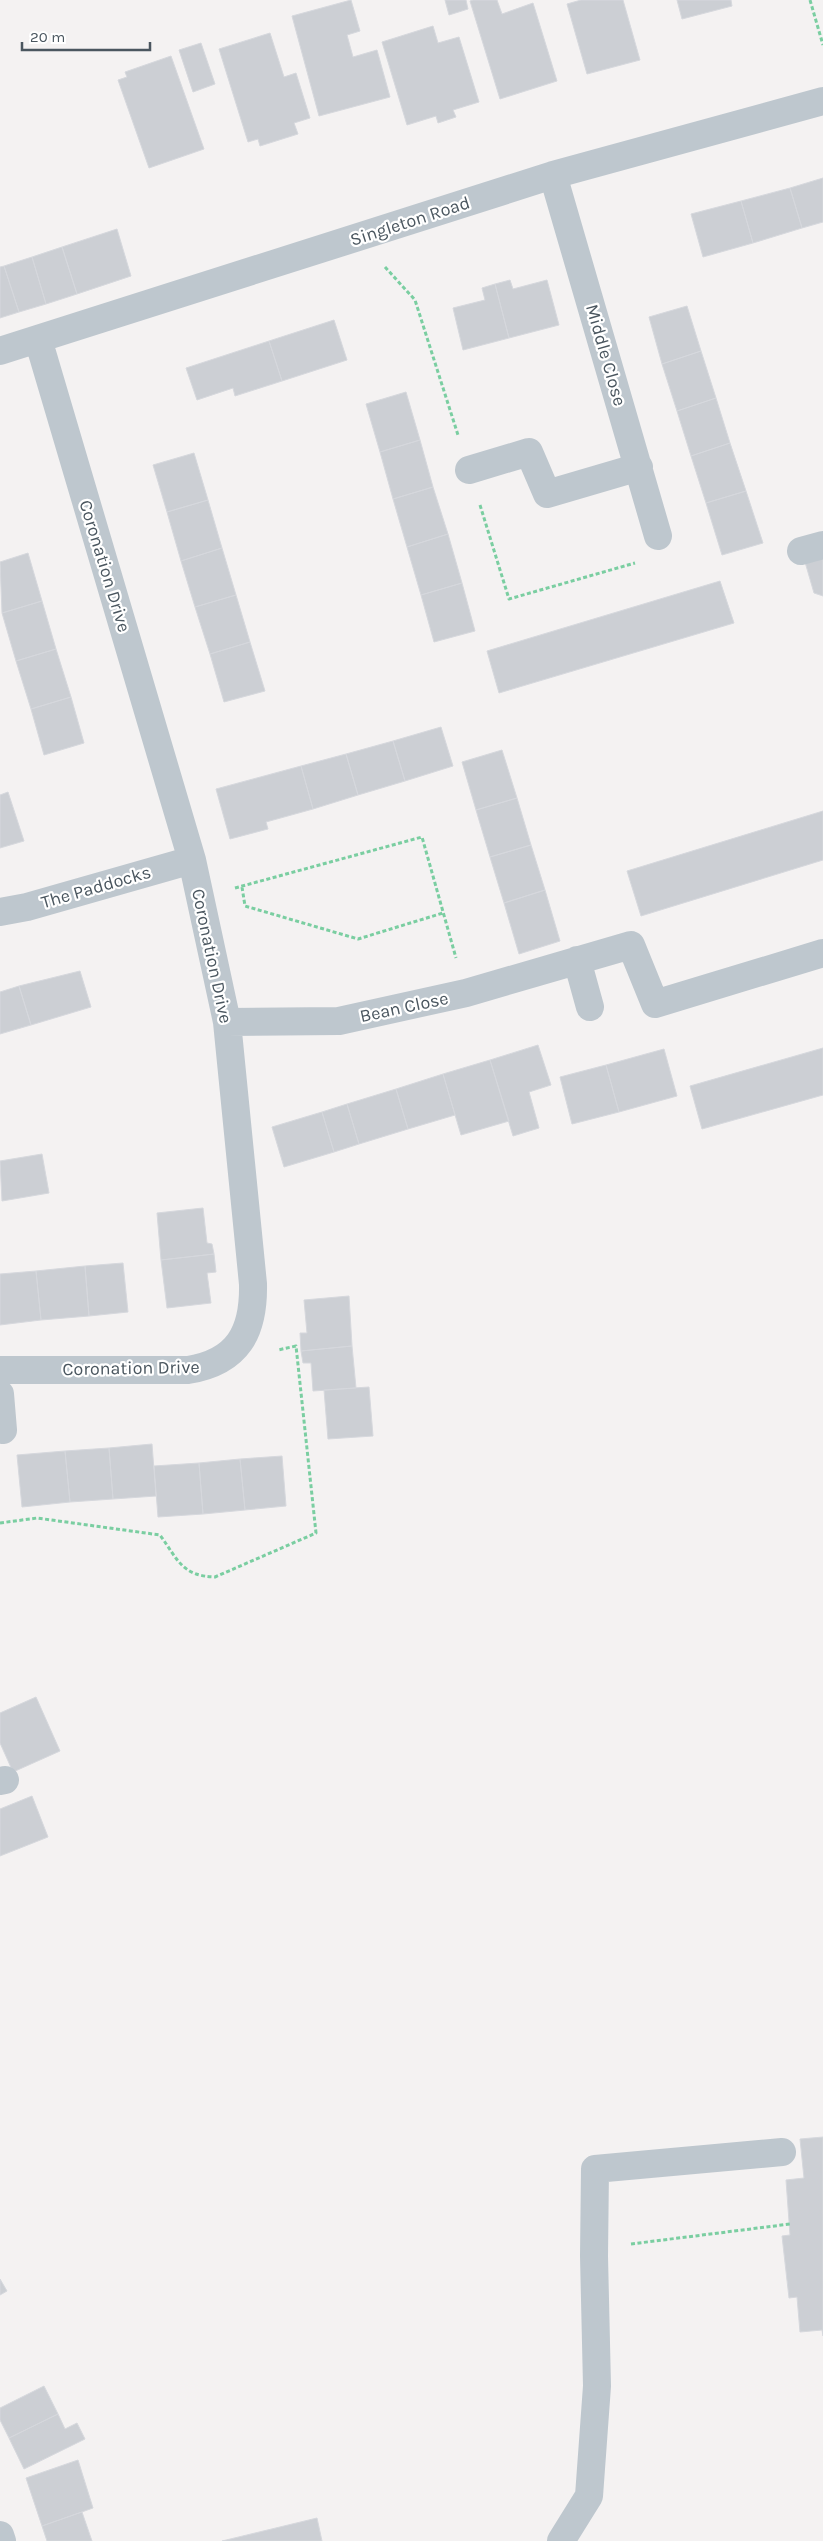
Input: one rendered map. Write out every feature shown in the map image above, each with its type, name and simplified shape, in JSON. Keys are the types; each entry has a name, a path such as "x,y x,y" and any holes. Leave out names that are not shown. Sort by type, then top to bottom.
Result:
{"street":[{"name":"Singleton Road","path":"0,351 553,175 823,101"},
{"name":"Middle Close","path":"553,175 658,536"},
{"name":"Coronation Drive","path":"0,1370 188,1370 209,1367 239,1346 247,1330 254,1307 227,1022 192,860 38,340"},
{"path":"469,470 528,452 547,494 639,467"},
{"name":"The Paddocks","path":"0,912 192,860"},
{"name":"Bean Close","path":"227,1022 339,1021 466,994 631,945 655,1004 823,953"},
{"path":"577,960 590,1008"},
{"path":"0,1394 3,1430"},
{"path":"561,2541 589,2496 598,2386 594,2249 595,2169 782,2152"},
{"path":"0,2535 2,2541"}],"path":[{"path":"810,0 823,45"},
{"path":"200,898 422,836 466,994"},
{"path":"242,887 245,906 358,939 443,913"},
{"path":"0,1523 37,1518 160,1535 183,1568 199,1577 215,1577 316,1532 296,1346 222,1359"},
{"path":"594,2249 790,2224"}],"building":[{"path":"351,0 360,31 347,35 353,57 377,50 390,97 319,116 292,16"},
{"path":"445,0 466,0 468,9 449,15"},
{"path":"497,0 502,14 533,3 557,81 500,99 470,1"},
{"path":"581,0 623,0 640,60 587,74 567,4"},
{"path":"677,0 731,0 732,6 682,19"},
{"path":"433,26 438,43 459,37 479,102 453,110 456,117 438,123 436,116 407,125 382,42"},
{"path":"270,33 284,77 296,73 310,118 294,123 298,134 260,146 258,139 248,142 219,49"},
{"path":"201,43 215,84 193,92 179,50"},
{"path":"171,56 204,149 149,168 118,80 127,77 125,72"},
{"path":"823,178 823,222 802,228 790,188"},
{"path":"790,188 802,228 753,243 741,201"},
{"path":"741,201 753,243 703,257 691,214"},
{"path":"117,229 131,276 77,294 62,247"},
{"path":"62,247 77,294 46,304 32,257"},
{"path":"32,257 46,304 19,312 4,266"},
{"path":"4,266 19,312 0,318 0,267"},
{"path":"510,280 513,289 547,280 559,325 509,338 495,284"},
{"path":"495,284 509,338 463,350 453,308 485,300 482,288"},
{"path":"687,306 701,351 662,364 649,317"},
{"path":"334,320 347,360 282,381 269,341"},
{"path":"269,341 282,381 235,396 233,388 197,400 186,368"},
{"path":"701,351 716,398 677,411 662,364"},
{"path":"406,392 420,440 380,452 366,404"},
{"path":"716,398 730,443 691,456 677,411"},
{"path":"420,440 433,487 393,499 380,452"},
{"path":"730,443 746,491 706,503 691,456"},
{"path":"194,453 208,500 167,512 153,465"},
{"path":"433,487 448,534 407,547 393,499"},
{"path":"746,491 763,543 722,555 706,503"},
{"path":"208,500 222,548 181,561 167,512"},
{"path":"448,534 462,583 421,595 407,547"},
{"path":"222,548 236,595 195,607 181,561"},
{"path":"28,553 42,601 2,613 0,562"},
{"path":"823,557 823,596 814,593 805,562"},
{"path":"720,581 734,623 499,693 487,651"},
{"path":"462,583 475,631 434,642 421,595"},
{"path":"236,595 250,642 210,654 195,607"},
{"path":"42,601 56,649 16,661 2,613"},
{"path":"250,642 265,691 224,702 210,654"},
{"path":"56,649 71,697 31,709 16,661"},
{"path":"71,697 84,743 44,755 31,709"},
{"path":"441,727 453,766 405,781 393,741"},
{"path":"393,741 405,781 358,795 346,754"},
{"path":"502,750 517,798 476,810 462,762"},
{"path":"346,754 358,795 313,809 301,766"},
{"path":"301,766 313,809 266,822 268,829 230,839 216,789"},
{"path":"8,792 24,841 0,848 0,795"},
{"path":"517,798 531,845 490,857 476,810"},
{"path":"823,811 823,860 641,916 627,871"},
{"path":"531,845 545,890 504,903 490,857"},
{"path":"545,890 560,941 519,954 504,903"},
{"path":"80,971 91,1007 31,1025 19,986"},
{"path":"19,986 31,1025 0,1034 0,992"},
{"path":"538,1045 551,1085 529,1092 539,1128 513,1136 490,1060"},
{"path":"823,1048 823,1095 702,1129 690,1086"},
{"path":"664,1049 677,1096 619,1112 606,1065"},
{"path":"490,1060 509,1121 461,1135 443,1074"},
{"path":"606,1065 619,1112 572,1124 560,1077"},
{"path":"443,1074 455,1115 408,1129 396,1089"},
{"path":"396,1089 408,1129 359,1144 347,1104"},
{"path":"347,1104 359,1144 334,1152 322,1112"},
{"path":"322,1112 334,1152 284,1167 272,1127"},
{"path":"42,1154 49,1193 2,1201 0,1161"},
{"path":"203,1208 207,1243 212,1244 214,1254 161,1260 157,1213"},
{"path":"214,1254 216,1272 207,1273 211,1303 167,1308 161,1260"},
{"path":"123,1263 128,1312 89,1316 85,1266"},
{"path":"85,1266 89,1316 41,1320 36,1271"},
{"path":"36,1271 41,1320 0,1325 0,1274"},
{"path":"349,1296 352,1346 301,1351 300,1333 307,1333 304,1300"},
{"path":"352,1346 356,1388 313,1391 311,1363 303,1363 301,1351"},
{"path":"369,1387 373,1436 328,1439 324,1390"},
{"path":"152,1444 156,1496 113,1499 109,1448"},
{"path":"109,1448 113,1499 70,1502 65,1451"},
{"path":"65,1451 70,1502 22,1507 17,1455"},
{"path":"282,1456 286,1506 245,1510 240,1459"},
{"path":"240,1459 245,1510 203,1514 199,1463"},
{"path":"199,1463 203,1514 158,1517 154,1466"},
{"path":"36,1697 60,1751 13,1772 0,1743 0,1713"},
{"path":"32,1796 48,1837 0,1856 0,1809"},
{"path":"823,2137 823,2336 822,2330 800,2332 797,2297 789,2298 782,2236 790,2235 786,2180 804,2178 800,2139"},
{"path":"0,2279 7,2291 0,2295"},
{"path":"44,2386 58,2414 9,2438 0,2420 0,2408"},
{"path":"58,2414 65,2429 77,2423 85,2439 24,2469 9,2438"},
{"path":"78,2460 93,2508 42,2526 26,2478"},
{"path":"82,2512 92,2541 47,2541 42,2526"},
{"path":"317,2518 322,2541 222,2541"}]}
